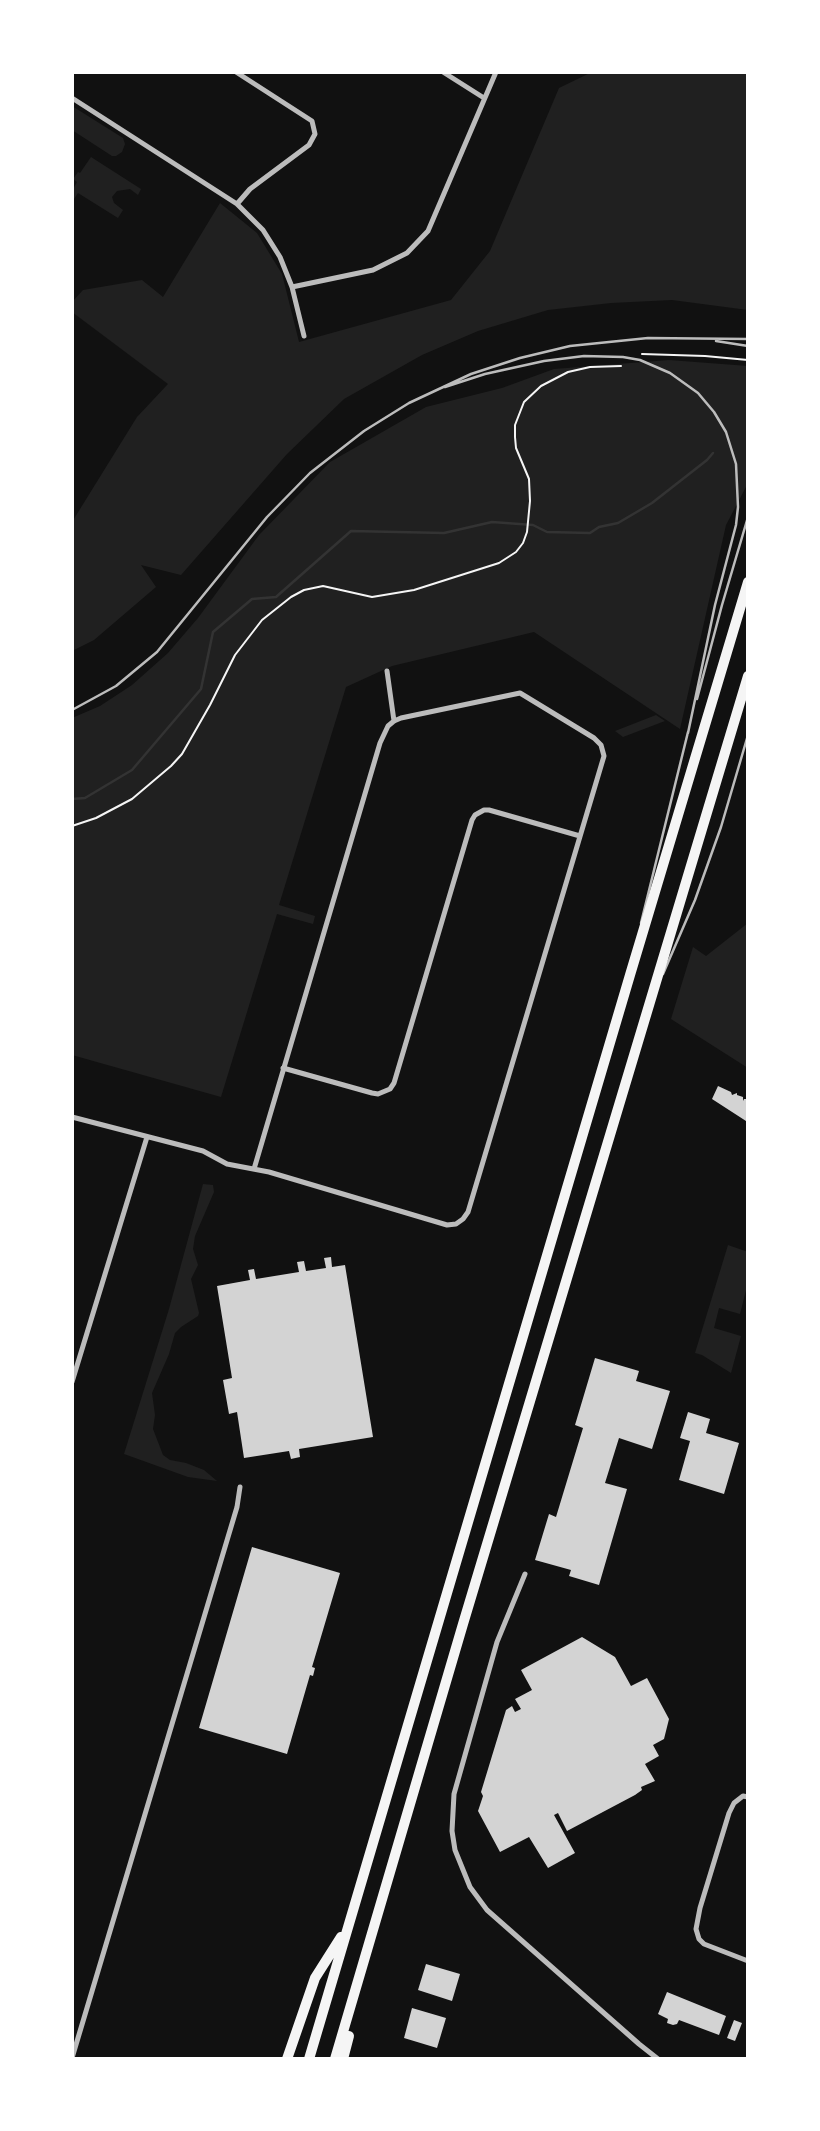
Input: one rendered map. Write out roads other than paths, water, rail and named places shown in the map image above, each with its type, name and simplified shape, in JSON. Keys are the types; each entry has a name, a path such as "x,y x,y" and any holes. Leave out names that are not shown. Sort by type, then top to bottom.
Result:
{"highway":[{"path":"309,2059 629,975 748,582"},
{"path":"335,2059 748,676"},
{"path":"287,2059 315,1978 348,1928"},
{"path":"343,2059 361,1975"}],"street":[{"path":"236,72 312,121 315,134 309,145 250,189 237,204"},
{"path":"443,72 484,98"},
{"path":"292,287 373,270 407,253 428,231 496,72"},
{"path":"72,98 237,204 263,230 280,257 292,287 304,336"},
{"path":"387,671 394,721"},
{"path":"72,1117 203,1151 227,1164 283,1175 447,1225 456,1224 463,1219 468,1212 604,756 601,745 594,738 520,693 394,721 384,732 254,1169"},
{"path":"283,1068 372,1093 379,1094 390,1089 475,815 489,810 580,836"},
{"path":"72,1382 147,1137"},
{"path":"72,2058 237,1507 240,1487"},
{"path":"525,1574 497,1642 454,1794 452,1831 455,1850 470,1887 487,1910 658,2059"},
{"path":"748,1797 743,1796 734,1803 729,1813 699,1908 696,1929 699,1939 710,1946 748,1961"}],"lane":[{"path":"72,710 123,681 157,652 267,517 310,473 364,431 426,394 502,363 570,346 648,338 748,340"},
{"path":"709,339 748,346"},
{"path":"426,394 472,378 527,364 573,357 612,356 640,360 670,373 698,393 714,412 726,432 736,464 738,507 688,733"},
{"path":"629,975 647,892 688,733 748,517"},
{"path":"649,1006 695,900 721,827 748,735"}],"waterway":[{"path":"72,799 85,798 132,770 201,689 213,632 252,599 276,597 351,531 444,533 492,522 533,525 547,532 590,533 599,527 618,523 652,503 713,453"}]}
